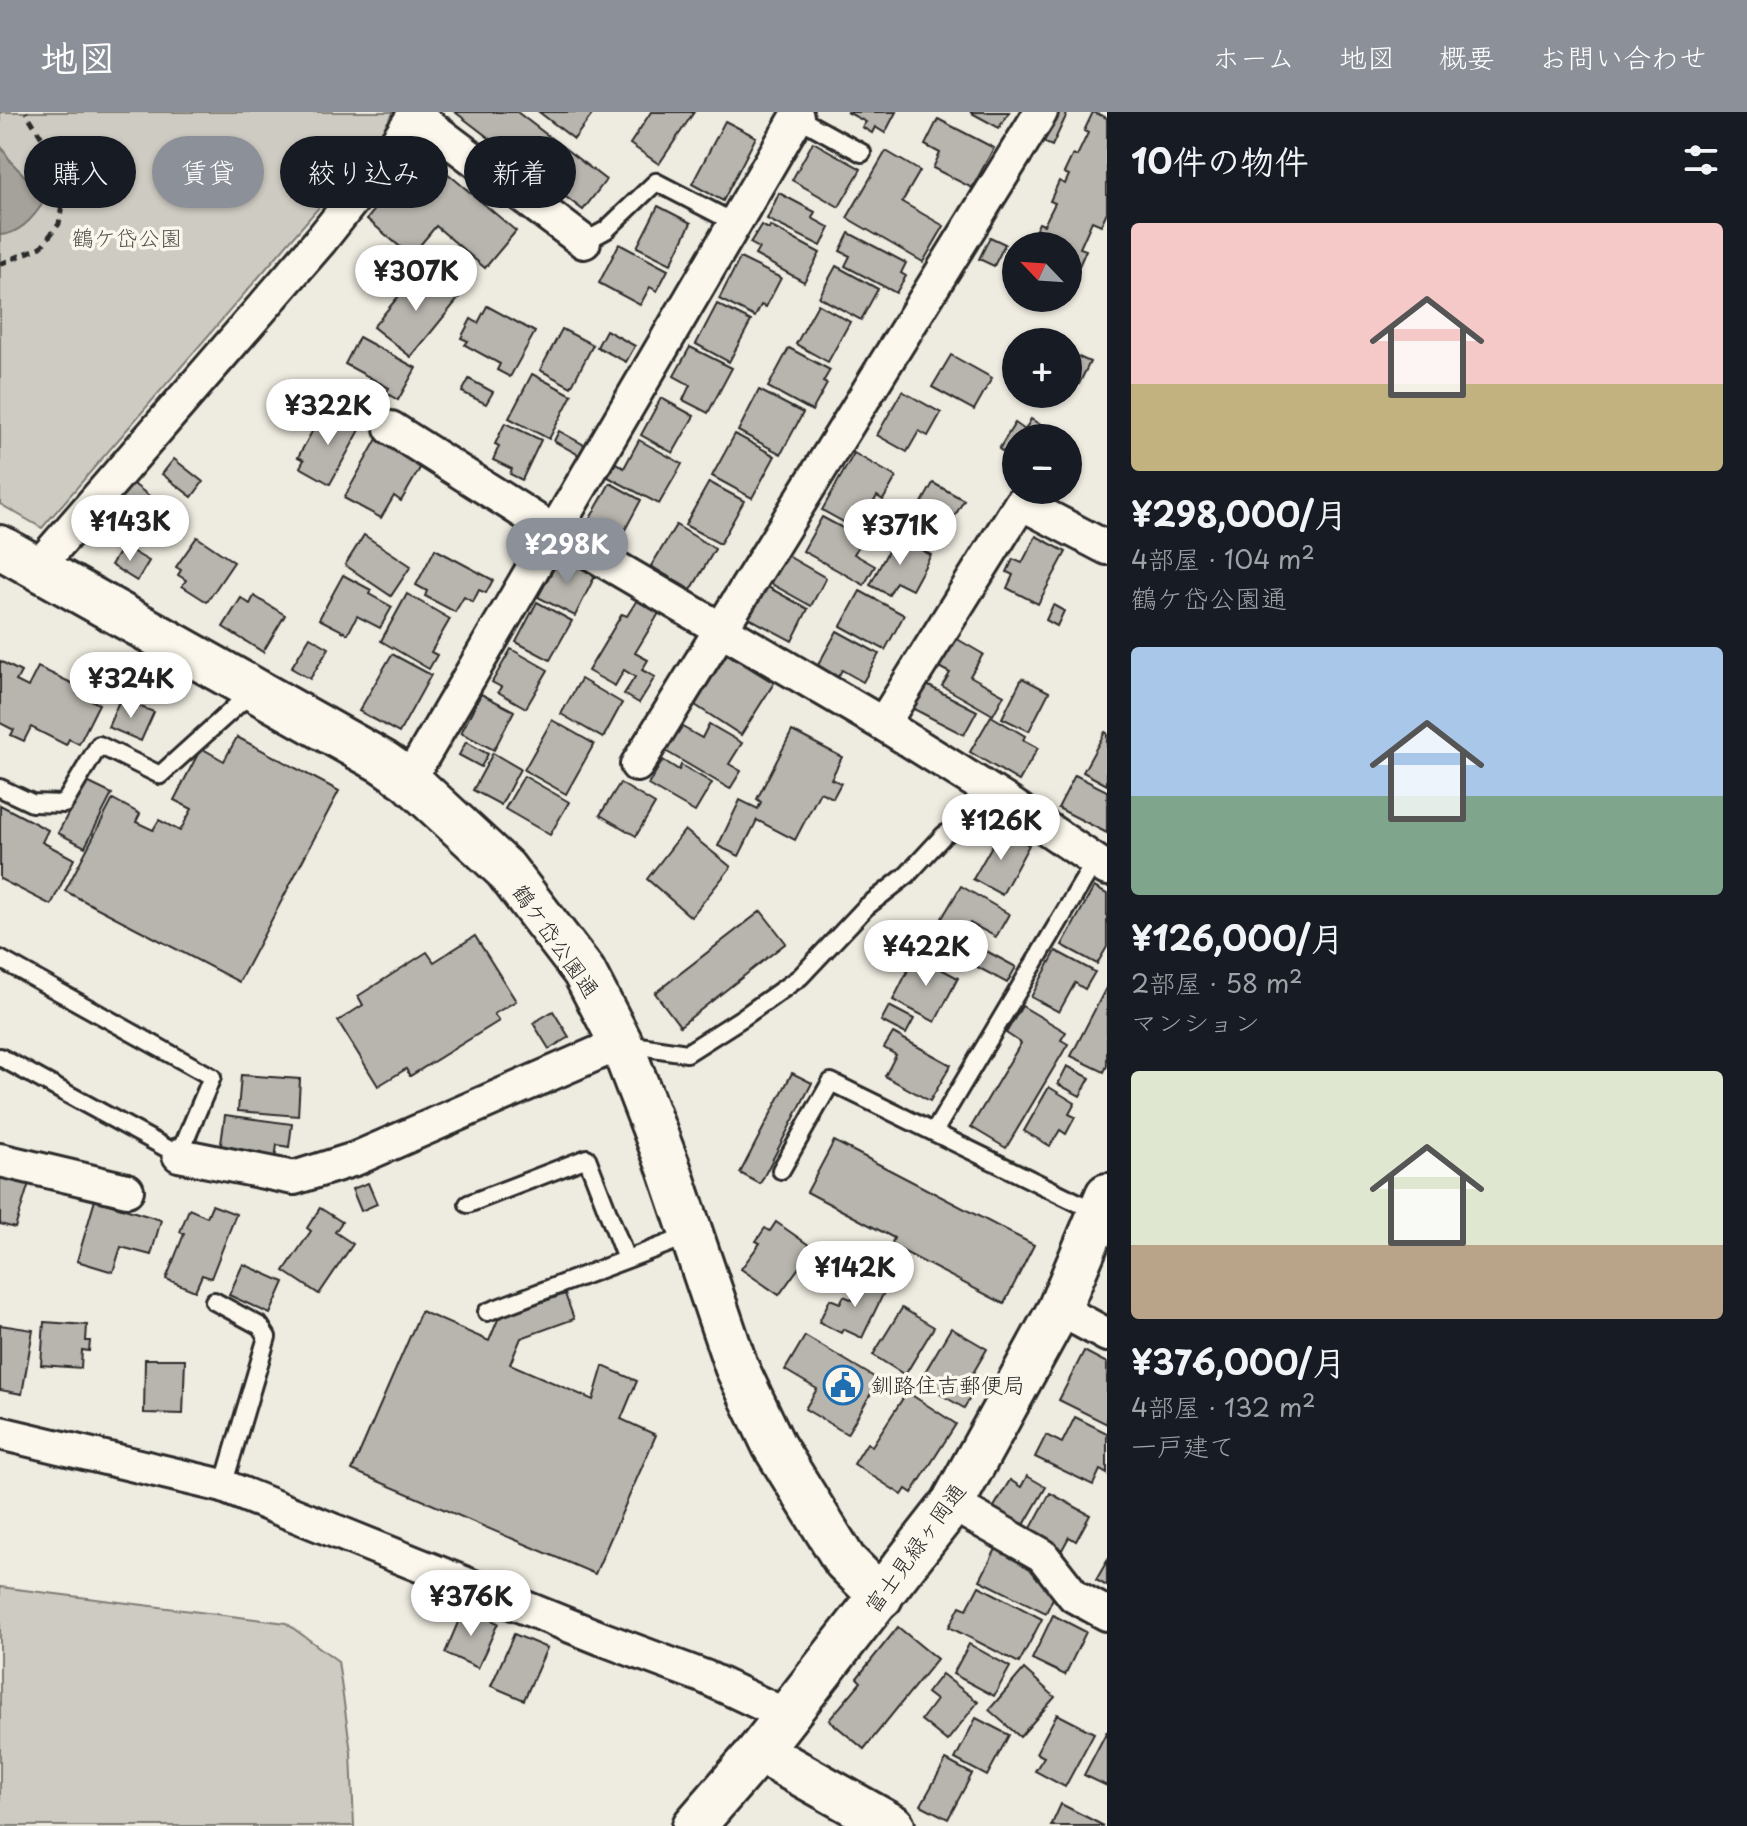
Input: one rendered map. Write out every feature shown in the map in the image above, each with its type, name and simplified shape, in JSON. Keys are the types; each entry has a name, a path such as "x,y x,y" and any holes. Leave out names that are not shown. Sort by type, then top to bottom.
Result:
{"street":[{"path":"637,765 1041,112"},
{"path":"37,568 321,240 386,158 415,113 584,242"},
{"path":"409,780 735,223 792,115"},
{"path":"391,428 555,532 883,724 1101,865"},
{"path":"883,724 1021,503 1107,548"},
{"name":"鶴ケ岱公園通","path":"0,547 383,762 409,780 505,869 584,972 621,1043 736,1366 774,1446 845,1561 881,1597"},
{"path":"179,1155 294,1178 355,1159 621,1043"},
{"path":"0,1160 127,1190"},
{"name":"富士見緑ヶ岡通","path":"694,1826 759,1751 952,1504 1059,1309 1104,1204"},
{"path":"1059,1309 1107,1335"},
{"path":"0,1433 223,1486 705,1677 785,1715"},
{"path":"952,1504 1042,1555 1074,1596 1107,1614"},
{"path":"759,1751 893,1826"}],"lane":[{"path":"792,115 862,153"},
{"path":"584,242 606,230 656,182 735,223"},
{"path":"0,788 32,803 64,804 99,745 160,775 256,689"},
{"path":"621,1043 687,1053 742,1018 800,977 866,907 907,875 944,835 1003,799"},
{"path":"934,1132 1101,865"},
{"path":"0,959 212,1077 179,1155 0,1057"},
{"path":"781,1170 831,1082 934,1132 1104,1204"},
{"path":"468,1204 587,1158 626,1259"},
{"path":"487,1312 691,1235"},
{"path":"214,1301 260,1326 267,1337 223,1486"}],"path":[{"path":"0,264 41,247 59,224 66,177 26,112"}],"green space":[{"name":"鶴ケ岱公園","path":"0,112 398,112 380,136 280,136 280,208 318,208 42,528 0,504"},
{"path":"0,1587 286,1623 338,1661 351,1752 354,1826 0,1826"}],"shaded area":[{"path":"0,145 24,175 24,208 39,208 21,227 0,235"}],"building":[{"path":"455,112 517,112 548,136 486,136"},
{"path":"539,112 594,112 576,136 570,136"},
{"path":"651,112 694,112 659,164 630,144"},
{"path":"847,112 896,112 885,133 875,127 872,133 862,127 866,122"},
{"path":"970,112 1009,112 999,128"},
{"path":"1054,112 1068,112 1052,146 1041,141"},
{"path":"1093,112 1107,118 1107,212 1101,225 1092,221 1082,244 1082,232 1035,232 1039,223 1044,225 1055,203 1050,201 1059,181 1065,184 1069,175 1064,173 1073,154 1077,156 1088,133 1084,131"},
{"path":"938,119 994,148 972,188 933,168 940,153 925,145"},
{"path":"725,121 756,137 723,201 692,184"},
{"path":"813,142 861,169 839,207 792,180"},
{"path":"886,151 920,171 902,202 944,226 923,262 847,218"},
{"path":"576,157 606,180 583,210 576,205"},
{"path":"448,174 464,187 464,208 489,208 516,231 485,268 436,226 411,256 367,219 376,208 448,208"},
{"path":"779,193 815,212 812,218 830,228 821,246 767,219"},
{"path":"658,206 691,223 671,264 637,247"},
{"path":"761,225 769,229 770,226 820,253 804,282 755,255 759,248 750,243"},
{"path":"849,233 906,263 901,273 906,276 896,293 845,266 850,256 840,251"},
{"path":"990,237 1002,243 994,266 979,259"},
{"path":"619,244 668,270 657,291 650,287 640,305 599,283"},
{"path":"740,258 781,278 766,307 761,305 755,317 719,299"},
{"path":"836,266 878,289 861,320 819,297"},
{"path":"422,268 459,298 411,357 373,327"},
{"path":"717,304 751,321 729,362 696,344"},
{"path":"818,304 850,322 828,362 796,344"},
{"path":"487,306 535,332 510,377 497,370 500,364 465,345 468,341 461,338 471,319 478,323"},
{"path":"562,329 593,345 571,387 540,370"},
{"path":"606,330 635,346 626,362 597,347"},
{"path":"359,337 416,368 398,400 386,393 389,388 345,364"},
{"path":"690,347 732,368 708,413 683,400 690,385 674,376"},
{"path":"789,348 830,370 823,382 827,384 812,411 768,387"},
{"path":"951,355 992,378 974,410 932,387"},
{"path":"1082,358 1090,362 1082,378"},
{"path":"532,374 572,395 549,439 509,418"},
{"path":"469,379 493,392 486,404 462,392"},
{"path":"759,390 803,413 781,454 738,431"},
{"path":"902,391 941,413 928,436 919,431 907,452 877,435"},
{"path":"661,398 694,416 673,453 641,435"},
{"path":"324,410 360,430 330,484 300,467 304,460 298,457"},
{"path":"505,423 541,440 522,480 510,474 512,469 493,460 499,446 495,444"},
{"path":"559,431 586,446 581,456 554,441"},
{"path":"735,434 775,456 752,498 712,476"},
{"path":"378,437 423,463 401,501 394,496 381,518 344,498"},
{"path":"639,440 682,464 659,504 608,477 616,463 624,468"},
{"path":"854,453 896,477 883,500 877,496 858,530 822,510"},
{"path":"174,459 203,482 192,497 162,474"},
{"path":"131,482 169,511 145,543 107,513"},
{"path":"709,482 744,501 720,544 685,525"},
{"path":"610,483 641,500 619,541 587,524"},
{"path":"933,483 964,500 936,549 906,531"},
{"path":"822,517 863,539 854,554 875,566 864,585 803,551"},
{"path":"676,525 715,549 691,590 651,566"},
{"path":"364,535 411,566 391,596 345,565"},
{"path":"896,536 931,555 912,590 896,582 889,595 870,585"},
{"path":"1036,536 1066,552 1038,604 1007,588 1013,575 1007,572 1013,559 1022,563"},
{"path":"197,537 234,562 207,602 182,586 186,580 178,575 181,570 176,567"},
{"path":"123,546 149,561 137,581 111,565"},
{"path":"435,549 493,580 486,593 479,590 473,602 464,597 455,612 425,596 427,591 416,585"},
{"path":"561,555 596,574 575,616 538,597"},
{"path":"786,555 826,578 811,606 770,583"},
{"path":"343,575 371,590 369,594 392,607 380,628 357,616 348,634 319,619"},
{"path":"766,586 808,609 792,641 749,618"},
{"path":"860,591 904,615 885,650 841,626"},
{"path":"407,594 450,619 431,652 437,655 429,669 381,641"},
{"path":"254,596 285,615 263,652 223,627 241,598 250,604"},
{"path":"637,600 659,613 635,653 648,660 642,670 655,677 639,703 624,694 635,677 624,670 615,686 588,671 622,614 627,616"},
{"path":"537,602 572,621 550,660 516,642"},
{"path":"1053,605 1064,611 1057,626 1046,620"},
{"path":"837,631 879,654 863,682 842,670 838,677 818,665"},
{"path":"952,636 983,654 970,676 1004,695 993,715 942,686 950,673 935,665"},
{"path":"310,637 329,648 310,679 291,668"},
{"path":"511,649 548,670 526,708 498,692 501,687 492,682"},
{"path":"392,654 431,675 399,733 359,711"},
{"path":"727,654 774,683 741,735 695,705"},
{"path":"0,661 21,672 16,681 28,687 38,667 80,687 77,693 99,704 79,744 69,739 66,745 31,727 24,741 11,735 14,730 0,723"},
{"path":"1022,678 1049,692 1029,731 1002,718"},
{"path":"581,679 622,703 603,738 561,714"},
{"path":"923,683 977,711 964,735 910,707"},
{"path":"481,694 514,711 494,750 461,733"},
{"path":"120,699 154,712 141,741 108,727"},
{"path":"991,716 1025,736 1023,740 1038,748 1019,781 970,752"},
{"path":"552,720 594,744 566,794 524,770"},
{"path":"677,724 702,738 709,724 742,743 729,764 741,771 730,789 662,749"},
{"path":"792,731 842,757 831,779 841,783 833,798 820,792 795,840 757,820 739,856 718,846 740,800 758,809 761,802 757,799"},
{"path":"1107,733 1107,785 1083,772"},
{"path":"237,737 339,791 239,982 65,891 113,799 140,814 136,822 153,830 159,820 180,831 192,809 174,800 201,748 224,761"},
{"path":"466,742 488,754 481,767 459,755"},
{"path":"493,753 520,769 501,805 473,790"},
{"path":"663,760 679,770 681,765 712,783 695,812 648,785"},
{"path":"1075,775 1107,791 1107,833 1058,808"},
{"path":"524,776 569,802 550,835 505,809"},
{"path":"85,781 112,794 85,847 58,833"},
{"path":"620,783 655,804 636,836 600,815"},
{"path":"0,805 48,830 42,842 74,859 51,905 0,879"},
{"path":"685,830 731,867 691,917 647,879"},
{"path":"1001,830 1029,845 1002,895 973,879"},
{"path":"961,886 1009,914 996,937 970,923 955,948 932,935"},
{"path":"1094,887 1107,894 1107,947 1097,964 1062,945"},
{"path":"761,911 786,943 680,1026 655,993"},
{"path":"475,936 516,1001 494,1014 499,1021 410,1076 406,1069 378,1086 338,1021 363,1005 358,996 427,952 434,962"},
{"path":"979,947 1016,967 1007,983 970,963"},
{"path":"935,951 945,956 939,968 958,978 935,1022 893,1000 913,960 926,967"},
{"path":"1056,951 1095,972 1085,989 1075,983 1059,1012 1031,997"},
{"path":"1107,986 1107,1066 1104,1072 1071,1056"},
{"path":"889,1006 914,1019 906,1034 881,1021"},
{"path":"1022,1006 1066,1032 1061,1040 1068,1044 1006,1148 971,1127 1021,1043 1006,1033"},
{"path":"553,1011 569,1037 549,1049 533,1023"},
{"path":"893,1033 951,1065 930,1101 885,1076 896,1055 884,1048"},
{"path":"1067,1066 1090,1078 1080,1096 1058,1084"},
{"path":"792,1073 812,1083 760,1184 740,1173"},
{"path":"241,1075 300,1079 298,1116 238,1111"},
{"path":"1049,1087 1075,1103 1069,1114 1075,1117 1066,1134 1060,1130 1050,1146 1024,1131"},
{"path":"225,1115 292,1124 289,1147 277,1145 275,1159 220,1151"},
{"path":"834,1141 1034,1245 1004,1304 891,1245 894,1238 807,1192"},
{"path":"0,1171 30,1180 15,1228 0,1224"},
{"path":"368,1183 377,1204 361,1211 352,1189"},
{"path":"95,1200 161,1220 151,1255 121,1247 113,1272 77,1261"},
{"path":"212,1205 236,1214 211,1278 202,1275 195,1291 166,1279 184,1234 180,1232 189,1209 207,1217"},
{"path":"320,1208 342,1222 335,1232 353,1244 319,1294 284,1271 311,1231 307,1228"},
{"path":"776,1222 813,1248 779,1295 741,1269 760,1243 756,1241 765,1228 770,1231"},
{"path":"243,1264 284,1282 270,1314 229,1295"},
{"path":"865,1276 887,1286 862,1338 843,1329 841,1333 819,1322 830,1299 840,1303 844,1296 853,1300"},
{"path":"565,1294 574,1319 521,1338 510,1364 593,1400 603,1366 637,1381 621,1419 656,1435 595,1574 352,1470 421,1311 489,1341 499,1317"},
{"path":"902,1308 934,1327 905,1375 873,1355"},
{"path":"44,1322 87,1325 89,1351 82,1350 81,1368 41,1365"},
{"path":"0,1325 33,1330 22,1394 0,1390"},
{"path":"951,1328 987,1349 966,1385 975,1390 964,1408 919,1382"},
{"name":"釧路住吉郵便局","path":"805,1336 879,1380 847,1434 805,1409 817,1389 785,1370"},
{"path":"1084,1351 1107,1363 1107,1424 1059,1400"},
{"path":"145,1359 185,1359 183,1414 144,1413"},
{"path":"907,1392 956,1424 912,1493 906,1489 902,1495 854,1464 867,1443 872,1446"},
{"path":"1075,1417 1107,1433 1107,1474 1100,1470 1093,1485 1035,1457 1046,1435 1062,1443"},
{"path":"1027,1476 1046,1487 1021,1530 991,1512 1010,1480 1021,1487"},
{"path":"1050,1493 1090,1515 1076,1541 1069,1537 1062,1550 1029,1532"},
{"path":"997,1547 1034,1566 1055,1594 1046,1613 980,1580"},
{"path":"1107,1561 1107,1586 1096,1580"},
{"path":"979,1586 1042,1619 1019,1663 949,1627 960,1606 967,1609"},
{"path":"464,1608 498,1623 478,1668 445,1653"},
{"path":"1053,1615 1086,1632 1065,1675 1032,1659"},
{"path":"898,1627 937,1659 864,1749 829,1720 861,1682 857,1678"},
{"path":"514,1634 547,1648 524,1700 491,1686"},
{"path":"969,1644 1010,1667 994,1696 953,1674"},
{"path":"1024,1669 1055,1697 1020,1737 989,1710"},
{"path":"942,1674 978,1702 947,1741 921,1720 936,1700 927,1693"},
{"path":"1057,1714 1094,1733 1065,1787 1035,1771 1044,1757 1036,1753"},
{"path":"976,1718 1009,1735 987,1776 955,1759"},
{"path":"1107,1731 1107,1786 1084,1775"},
{"path":"946,1760 972,1774 948,1819 921,1805"},
{"path":"1061,1804 1104,1826 1051,1826"}],"place":[{"name":"釧路住吉郵便局","path":"843,1385"}]}
